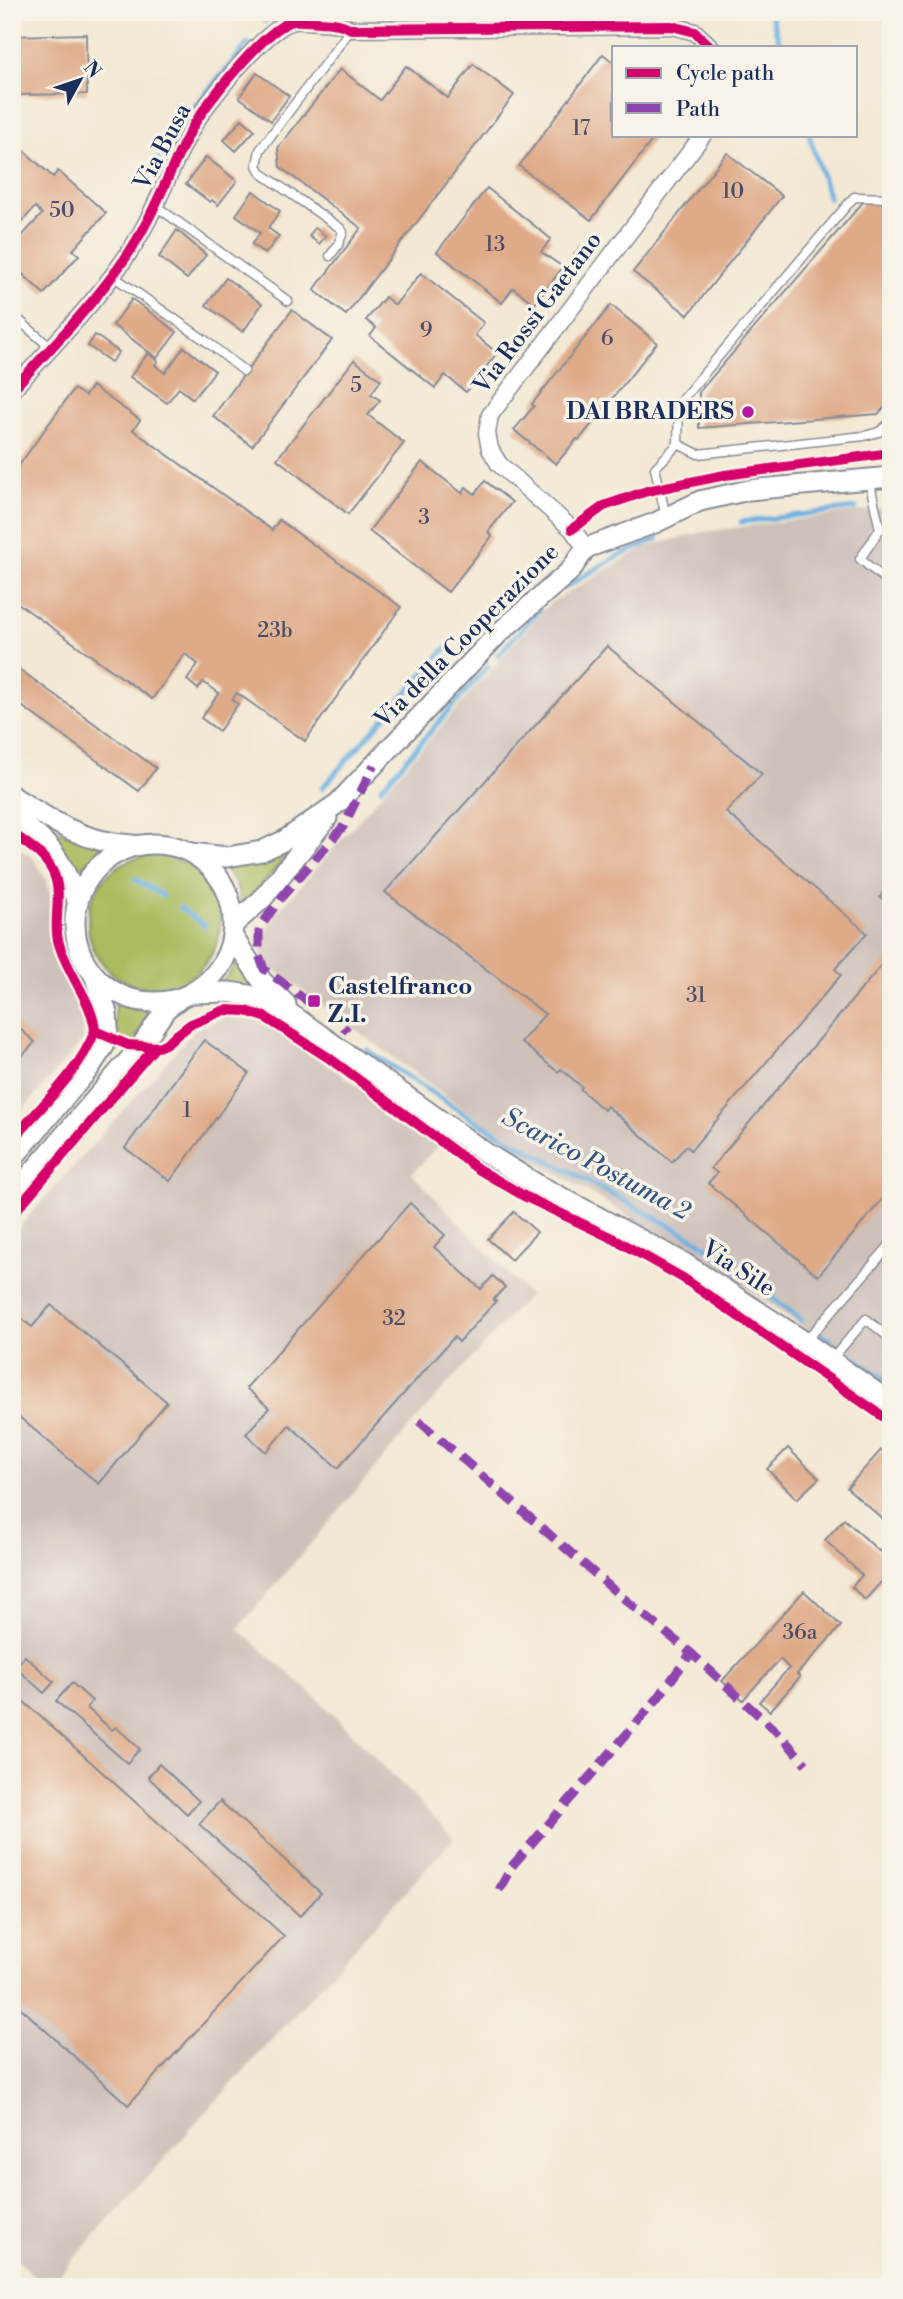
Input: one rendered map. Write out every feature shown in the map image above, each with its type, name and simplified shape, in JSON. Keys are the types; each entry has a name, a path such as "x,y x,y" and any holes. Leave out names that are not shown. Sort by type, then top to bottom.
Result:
{"street":[{"name":"Via Busa","path":"12,390 113,276 136,243 156,206 193,125 241,64 278,28 293,21 341,23 351,29 672,26 695,32 710,46"},
{"name":"Via Rossi Gaetano","path":"586,548 572,529 499,464 487,433 490,415 702,136"},
{"name":"Via della Cooperazione","path":"233,930 277,882 338,803 499,633 570,571 586,548 700,501 749,490 880,477"},
{"path":"12,796 53,823 90,839 117,844 166,845 191,853 211,868 225,888 233,912 233,930 227,956 216,973 166,1009 141,1046 12,1196"},
{"name":"Via della Cooperazione","path":"191,853 227,857 262,851 285,840 338,803"},
{"path":"12,816 53,849 64,866 78,903"},
{"path":"12,1159 88,1070 104,1046 108,1028 107,1013 102,993 80,951 75,927 78,903 88,880 106,861 117,853 141,845"},
{"name":"Via Sile","path":"233,930 262,981 307,1024"},
{"path":"93,973 110,989 132,999 156,1003 187,996"},
{"name":"Via Sile","path":"187,996 229,992 248,995 269,1002 307,1024 486,1153 540,1186 684,1263 805,1342 891,1404"}],"lane":[{"path":"330,256 340,242 343,232 340,228 261,173 257,166 260,150 351,29"},
{"path":"666,517 655,468 678,444 679,403 854,197 891,198"},
{"path":"156,206 288,301"},
{"path":"113,276 244,371"},
{"path":"12,314 51,348"},
{"path":"678,444 698,454 864,436 879,432 891,422"},
{"path":"880,477 880,529"},
{"path":"891,524 880,529 860,559 891,584"},
{"path":"12,807 37,821 53,823"},
{"path":"805,1342 891,1244"},
{"path":"831,1360 866,1319 891,1339"}],"shaded area":[{"path":"891,507 891,1388 715,1266 530,1158 264,962 260,946 261,938 274,916 549,604 645,547 704,532"},
{"path":"12,843 34,859 44,876 51,895 49,936 66,981 84,1010 83,1040 12,1122"},
{"path":"227,1016 258,1020 284,1034 439,1144 412,1174 529,1295 420,1415 238,1629 316,1697 454,1838 48,2287 45,2287 12,2255 12,1235 196,1029"}],"green space":[{"path":"319,820 242,907 236,884 221,863"},
{"path":"34,824 47,826 105,847 88,862 76,878"},
{"path":"154,856 179,861 201,875 215,897 220,922 215,947 201,969 179,983 154,988 129,983 107,969 93,947 88,922 93,897 107,875 129,861"},
{"path":"239,954 263,989 217,987 230,972"},
{"path":"115,1003 151,1012 133,1043 115,1036"}],"building":[{"path":"86,34 87,94 12,95 12,36"},
{"path":"603,54 612,61 612,136 655,136 591,220 519,166"},
{"path":"473,64 514,95 346,315 314,290 361,228 280,167 278,148 340,69 380,100 406,66 448,98"},
{"path":"257,73 289,96 271,121 239,97"},
{"path":"242,119 255,130 236,151 224,140"},
{"path":"12,140 53,177 58,171 106,213 73,250 79,255 44,294 12,264 12,247 42,214 35,207 12,233"},
{"path":"727,153 782,196 688,315 633,272"},
{"path":"206,157 237,181 218,205 186,184"},
{"path":"487,188 551,239 541,252 563,267 535,304 513,288 502,303 437,252"},
{"path":"253,191 280,211 268,228 279,236 265,254 252,244 260,233 236,215"},
{"path":"864,201 885,201 891,315 891,400 878,414 699,428 699,392"},
{"path":"315,228 326,236 319,244 309,236"},
{"path":"177,230 206,255 187,279 159,257"},
{"path":"581,246 589,252 582,260 574,254"},
{"path":"421,273 484,323 475,335 497,353 466,392 445,375 435,388 370,336 376,328 366,320 385,297 395,305"},
{"path":"226,278 262,304 243,332 206,305"},
{"path":"132,299 177,332 157,358 113,325"},
{"path":"611,305 657,343 579,440 577,439 556,464 514,430"},
{"path":"292,310 332,340 252,446 213,416"},
{"path":"95,335 119,352 111,362 88,346"},
{"path":"184,347 215,371 193,399 179,388 167,403 130,377 148,353 158,361 155,365 165,373"},
{"path":"354,360 381,380 371,394 380,400 368,415 404,443 348,514 277,459"},
{"path":"92,386 140,420 133,430 272,530 279,520 401,607 305,741 237,693 232,700 238,704 219,731 201,718 219,693 203,682 198,689 187,680 198,664 185,654 152,699 12,599 12,475 74,389 85,396"},
{"path":"422,462 462,493 466,487 475,494 485,481 512,502 488,532 492,536 448,592 369,531"},
{"path":"607,646 762,774 726,812 867,933 835,969 841,975 691,1150 686,1146 672,1162 607,1106 604,1110 561,1069 558,1072 521,1042 545,1014 385,892"},
{"path":"12,664 156,768 139,791 12,699"},
{"path":"886,888 891,892 891,906 880,897"},
{"path":"891,954 891,1189 818,1276 708,1183 717,1173 711,1168"},
{"path":"12,1022 35,1042 12,1067"},
{"path":"204,1040 249,1073 170,1181 125,1148"},
{"path":"410,1203 445,1235 434,1247 481,1289 493,1276 505,1287 459,1342 454,1337 338,1468 289,1425 266,1452 246,1434 269,1408 246,1388"},
{"path":"514,1212 537,1232 511,1260 488,1239"},
{"path":"51,1305 167,1402 99,1484 12,1411 12,1310 32,1327"},
{"path":"788,1448 819,1478 797,1499 767,1469"},
{"path":"881,1450 891,1458 891,1512 884,1520 847,1488"},
{"path":"844,1519 880,1552 891,1540 891,1571 865,1600 852,1587 862,1575 825,1540"},
{"path":"804,1591 841,1626 797,1674 800,1677 770,1711 759,1702 789,1668 780,1659 743,1700 722,1681"},
{"path":"25,1656 54,1682 44,1693 15,1667"},
{"path":"72,1683 92,1701 87,1708 112,1730 116,1727 140,1749 127,1763 56,1701"},
{"path":"12,1691 284,1936 128,2105 12,2000"},
{"path":"159,1764 199,1801 187,1814 148,1777"},
{"path":"220,1801 321,1893 300,1916 199,1824"}],"waterway":[{"path":"770,12 781,46"},
{"path":"265,21 271,13"},
{"path":"154,171 166,141 248,43"},
{"path":"809,136 829,198"},
{"path":"741,522 856,508"},
{"path":"564,588 618,556 657,539"},
{"path":"498,655 539,610"},
{"name":"Scarico Postuma 2","path":"322,788 448,646"},
{"path":"381,788 488,666"},
{"path":"135,879 163,896"},
{"name":"Scarico Postuma 2","path":"180,908 205,926"},
{"name":"Scarico Postuma 2","path":"367,1050 477,1122 699,1241 801,1320"},
{"name":"Scarico Postuma 2","path":"822,1335 831,1340"},
{"name":"Scarico Postuma 2","path":"847,1352 891,1384"}],"marked path":[{"path":"311,1004 264,969 259,955 259,929 279,900 343,827 374,765"},
{"path":"343,1027 348,1031"},
{"path":"419,1421 617,1593 691,1653 780,1735 806,1764"},
{"path":"499,1890 512,1866 658,1698 691,1653"}],"cycle path":[{"path":"12,390 84,311 124,260 143,228 192,128 210,102 254,50 283,26 294,21 336,24 351,29 672,26 695,32 710,46"},
{"path":"572,529 604,506 647,491 725,475 891,453"},
{"path":"12,833 39,854 52,870 58,896 58,940 66,963 89,1008 95,1031 128,1045 158,1047 191,1024 225,1010 246,1011 265,1017 329,1058 478,1169 524,1196 614,1239 683,1278 891,1422"},
{"path":"12,1140 69,1075 95,1031"},
{"path":"12,1215 155,1047"}],"place":[{"name":"DAI BRADERS","path":"748,412"},
{"name":"Castelfranco Z.I.","path":"314,1001"}]}
